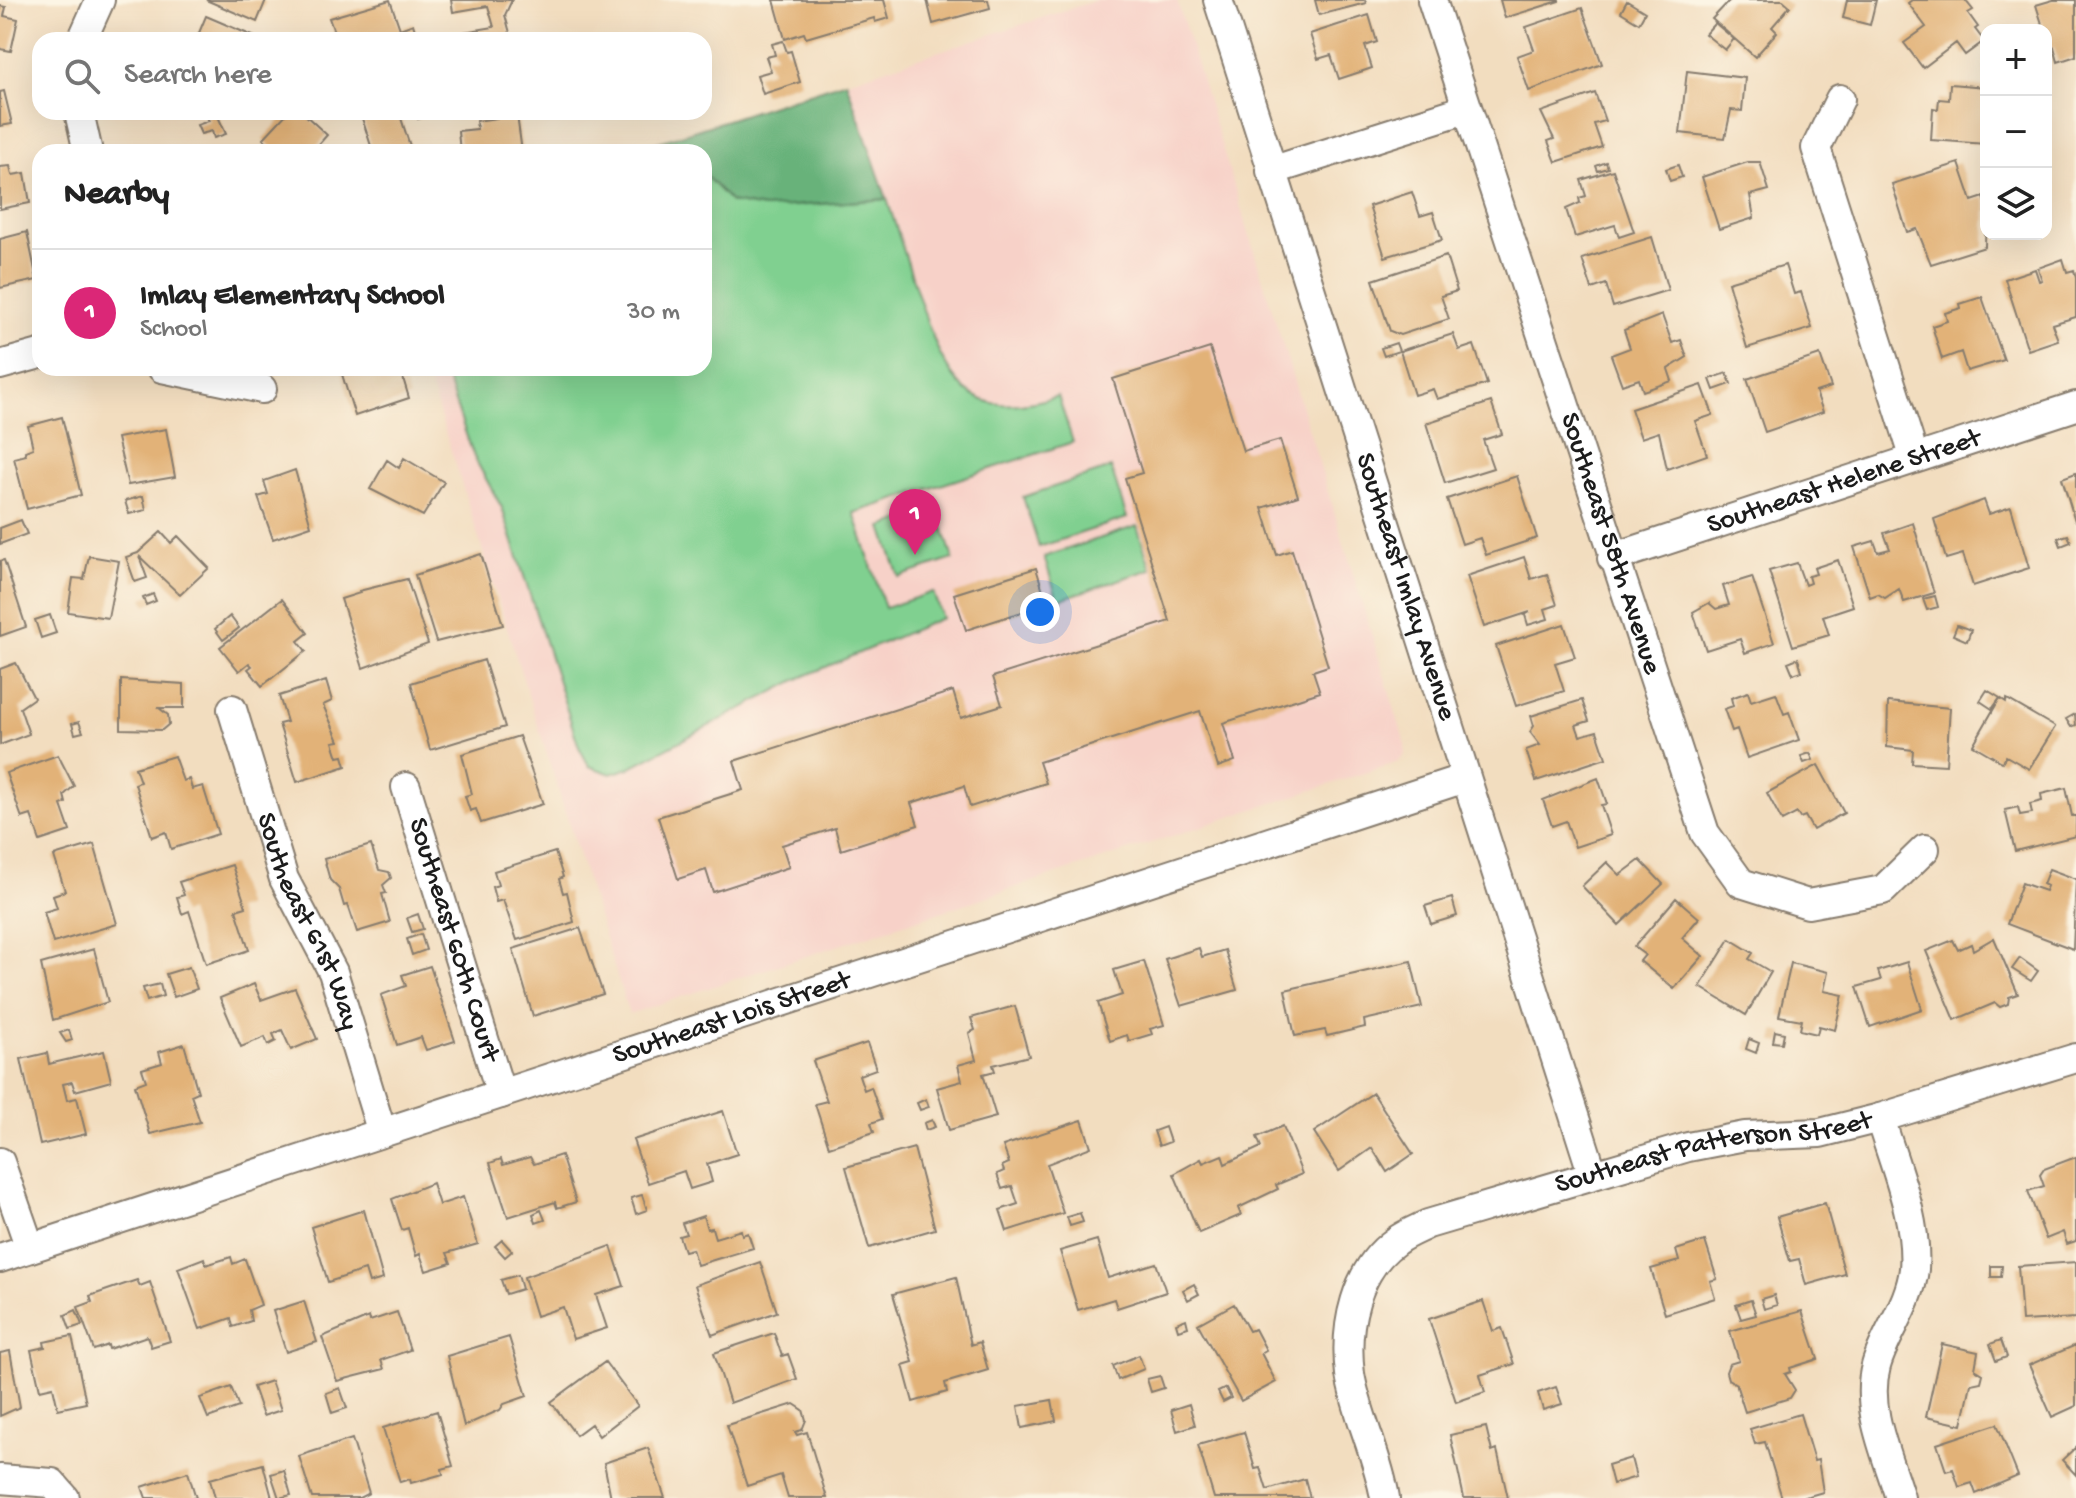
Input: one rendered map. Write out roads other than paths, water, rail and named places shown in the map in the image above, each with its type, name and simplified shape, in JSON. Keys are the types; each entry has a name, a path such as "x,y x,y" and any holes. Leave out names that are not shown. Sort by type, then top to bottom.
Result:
{"street":[{"path":"86,32 100,0"},
{"name":"Southeast Imlay Avenue","path":"1218,0 1593,1175"},
{"name":"Southeast 58th Avenue","path":"1432,0 1612,558 1705,833 1741,883 1808,904 1883,890 1925,849"},
{"path":"1840,99 1816,148 1914,456"},
{"path":"1271,171 1466,109"},
{"path":"81,120 86,144"},
{"path":"0,365 32,356"},
{"path":"200,376 262,389"},
{"name":"Southeast Helene Street","path":"1612,558 1914,456 2076,406"},
{"name":"Southeast 61st Way","path":"232,709 284,879 333,972 382,1133"},
{"name":"Southeast Lois Street","path":"0,1258 1465,778"},
{"name":"Southeast 60th Court","path":"406,787 501,1094"},
{"name":"Southeast Patterson Street","path":"1385,1498 1380,1464 1350,1375 1349,1323 1365,1275 1394,1242 1428,1224 1688,1147 1745,1136 1820,1133 1880,1118 2076,1058"},
{"path":"1880,1118 1909,1216 1914,1268 1903,1311 1876,1366 1872,1404 1900,1498"},
{"path":"0,1162 30,1248"},
{"path":"0,1479 59,1491"}],"place":[{"name":"Imlay Elementary School","path":"915,555"}]}
